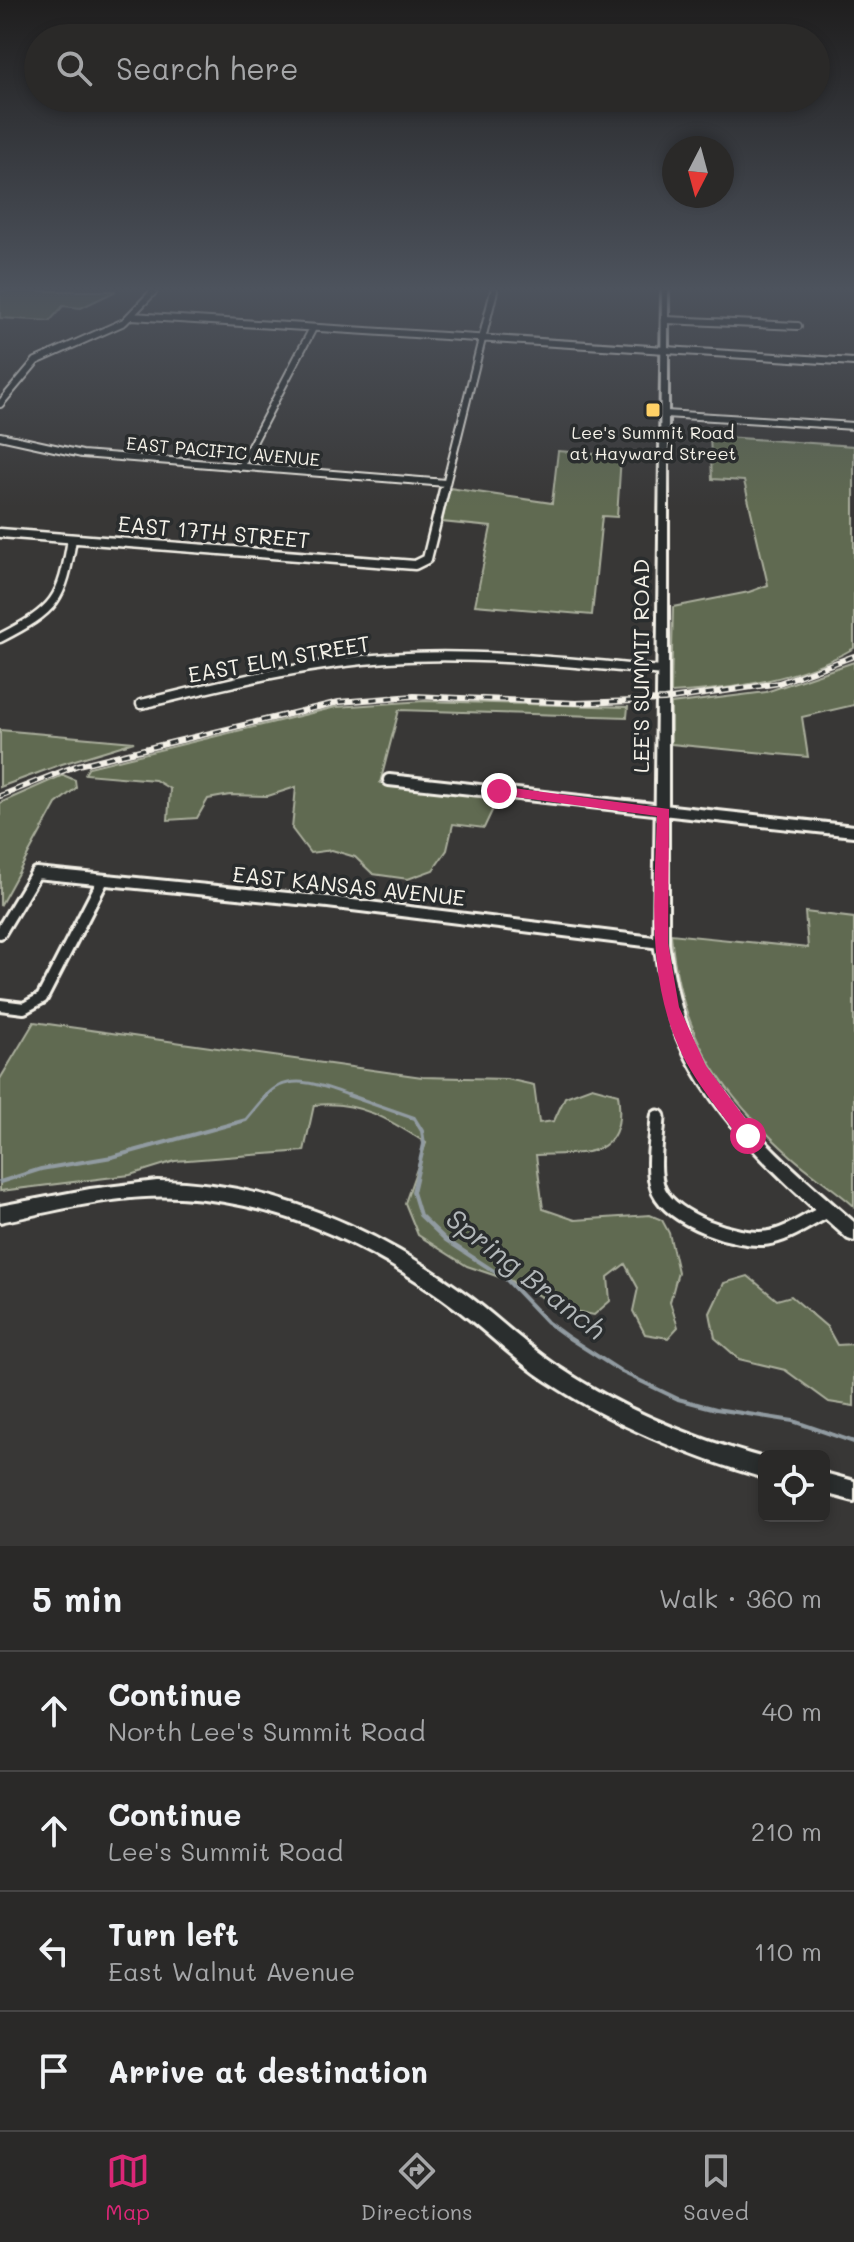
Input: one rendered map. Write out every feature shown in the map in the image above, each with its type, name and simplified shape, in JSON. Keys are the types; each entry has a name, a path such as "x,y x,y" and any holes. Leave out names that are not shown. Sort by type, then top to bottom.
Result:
{"main road":[{"name":"LEE'S SUMMIT ROAD","path":"666,363 661,943 671,1007 684,1041 706,1081 748,1136 854,1233"},
{"path":"0,1214 127,1190 180,1189 257,1199 291,1207 398,1257 462,1302 550,1373 589,1397 651,1430 758,1466"},
{"path":"830,1485 854,1491"}],"street":[{"path":"0,404 16,390 24,372 34,363"},
{"path":"240,467 295,363"},
{"path":"446,483 475,363"},
{"path":"665,414 854,426"},
{"name":"EAST PACIFIC AVENUE","path":"0,436 62,452 446,483"},
{"name":"EAST 17TH STREET","path":"0,533 404,566 427,559 446,483"},
{"path":"0,638 38,619 58,601 64,587 72,539"},
{"name":"EAST ELM STREET","path":"141,704 279,673 386,658 491,656 663,671"},
{"path":"389,780 854,831"},
{"name":"EAST KANSAS AVENUE","path":"0,933 32,875 328,902 661,943"},
{"path":"0,1005 24,1008 42,998 103,880"},
{"path":"658,1117 658,1188 664,1199 684,1216 705,1227 766,1238 829,1210"}],"green space":[{"path":"710,436 854,446 854,648 811,668 765,681 671,693 673,607 749,592 768,585 744,481 712,479"},
{"path":"558,451 621,456 617,517 602,516 592,615 475,605 491,527 442,522 449,488 552,503"},
{"path":"854,662 854,705 802,717 808,757 671,744 671,704 766,692"},
{"path":"424,701 628,707 627,717 399,710 380,783 499,796 484,828 453,824 447,850 433,870 408,879 373,874 355,857 332,850 310,853 292,829 296,787 268,796 230,795 208,799 197,818 168,820 170,789 155,780 85,774 89,767 336,707"},
{"path":"0,730 134,742 0,787"},
{"path":"63,775 75,780 76,788 56,804 0,906 0,803"},
{"path":"805,912 854,918 854,1206 765,1132 723,1083 694,1031 676,969 671,934 808,948"},
{"path":"34,1022 422,1077 507,1079 534,1085 539,1123 554,1121 565,1097 592,1087 618,1094 616,1131 609,1142 586,1152 536,1155 543,1209 575,1220 650,1215 662,1220 669,1233 678,1272 670,1302 678,1327 668,1338 645,1334 633,1311 638,1288 625,1264 608,1277 610,1301 594,1315 564,1309 511,1281 467,1266 418,1235 405,1203 426,1143 387,1120 360,1109 314,1105 304,1151 175,1161 130,1175 0,1191 0,1079"},
{"path":"748,1276 777,1300 791,1296 827,1327 837,1345 854,1344 854,1406 829,1402 785,1370 739,1359 715,1338 710,1313 724,1283"}],"waterway":[{"name":"Spring Branch","path":"266,1096 285,1084 296,1082 319,1085 354,1097"},
{"name":"Spring Branch","path":"348,1095 414,1118 422,1131 424,1144 413,1192 420,1215 446,1240 506,1279 547,1322 569,1338 622,1372 678,1399 716,1409 793,1421 854,1442"},
{"name":"Spring Branch","path":"0,1182 41,1169 112,1157 246,1120 266,1096"}],"railway":[{"path":"0,796 78,765 339,702 414,696 576,703 664,700 779,683 854,656"}],"place":[{"name":"Lee's Summit Road at Hayward Street","path":"653,410"}],"route":[{"path":"499,791 664,812 661,943 663,974 671,1007 700,1071 719,1101 748,1136"}]}
